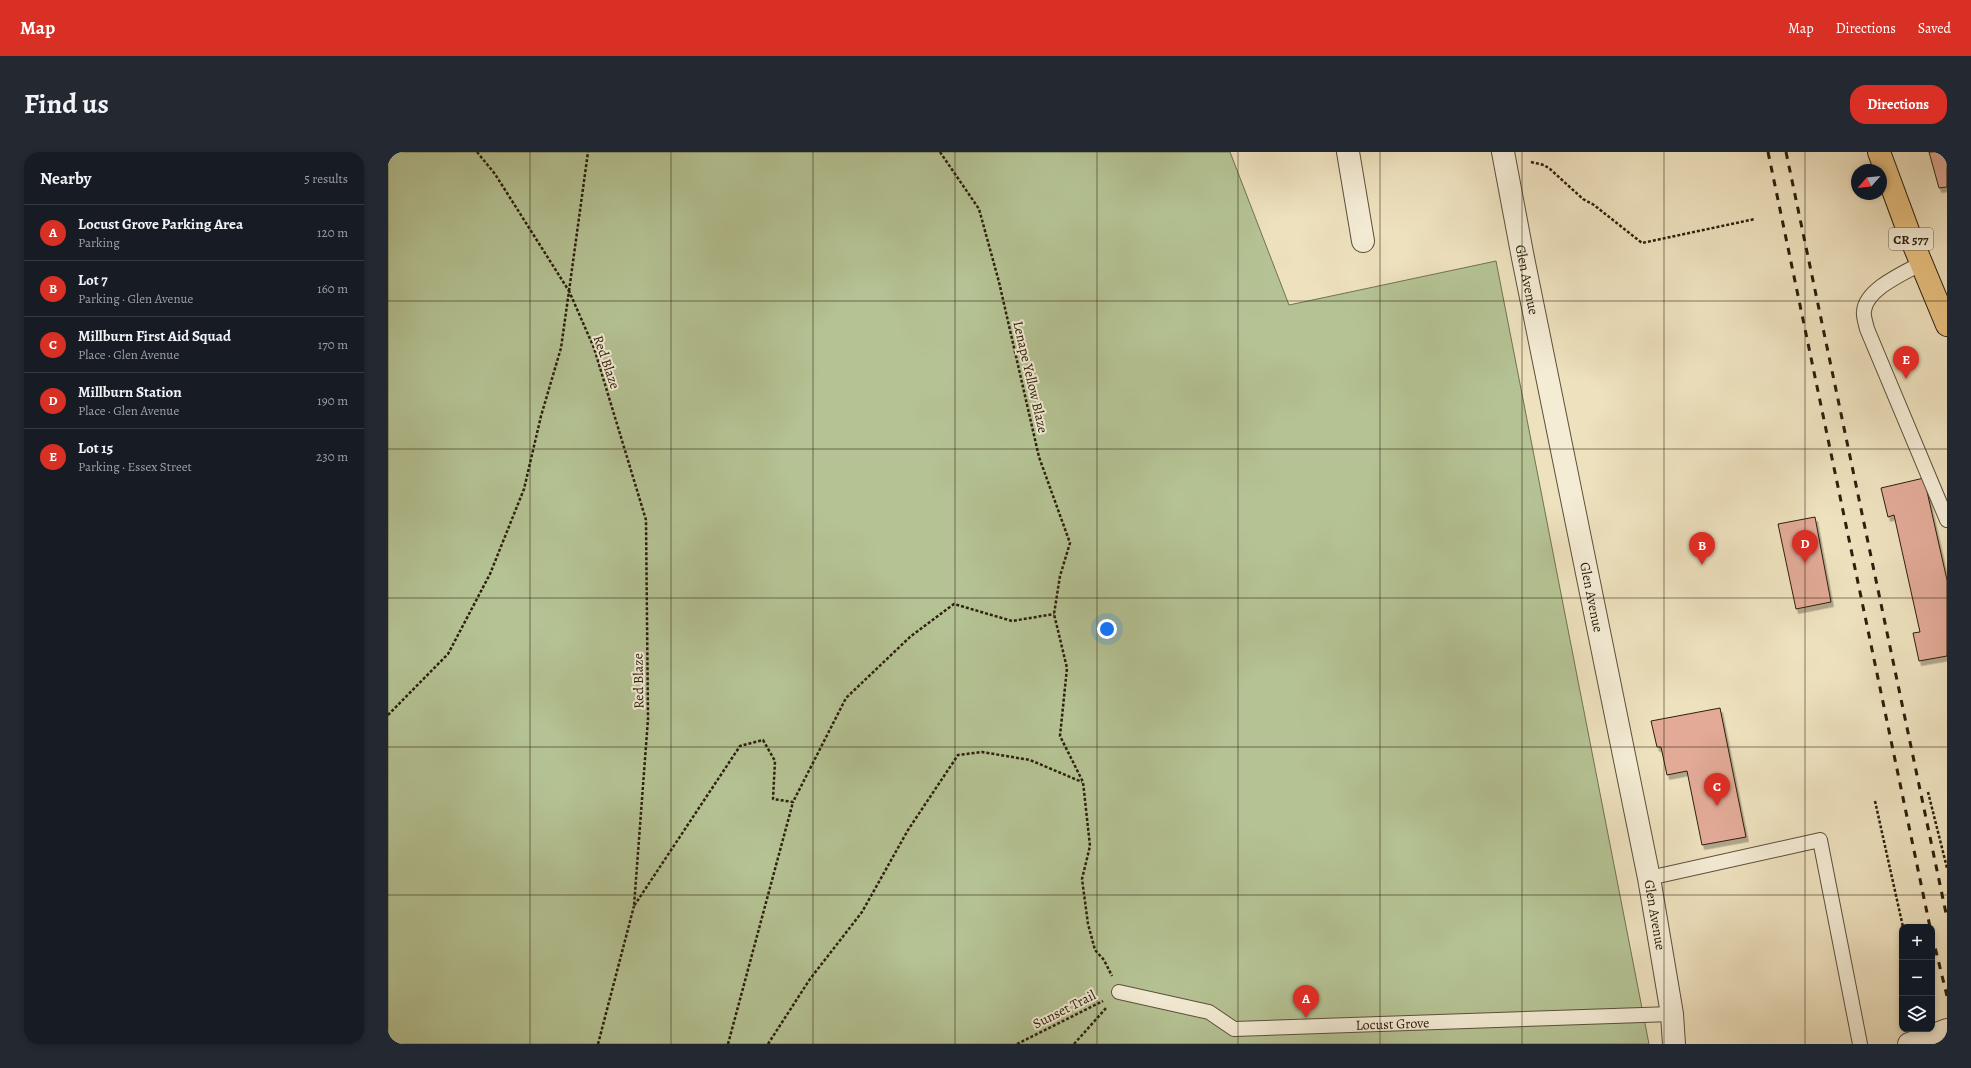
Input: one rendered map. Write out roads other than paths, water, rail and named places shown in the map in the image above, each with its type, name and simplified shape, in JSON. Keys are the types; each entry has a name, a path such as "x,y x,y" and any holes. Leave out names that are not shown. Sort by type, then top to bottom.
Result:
{"main road":[{"name":"CR 577","path":"1879,152 1947,325"}],"street":[{"path":"1348,152 1363,241"},
{"name":"Glen Avenue","path":"1503,152 1523,258 1649,878 1672,1014 1674,1044"},
{"path":"1909,1044 1947,1030"}],"lane":[{"path":"1922,263 1877,290 1869,297 1864,311 1867,329 1947,520"},
{"path":"1649,878 1820,840 1860,1044"},
{"name":"Locust Grove","path":"1119,992 1209,1012 1234,1029 1672,1014"}],"railway":[{"path":"1768,152 1929,924"},
{"path":"1786,152 1947,918"},
{"path":"1935,947 1947,996"}],"place":[{"name":"Lot 15","path":"1906,379"},
{"name":"Millburn Station","path":"1805,563"},
{"name":"Lot 7","path":"1702,565"},
{"name":"Millburn First Aid Squad","path":"1717,806"},
{"name":"Locust Grove Parking Area","path":"1306,1018"}]}
